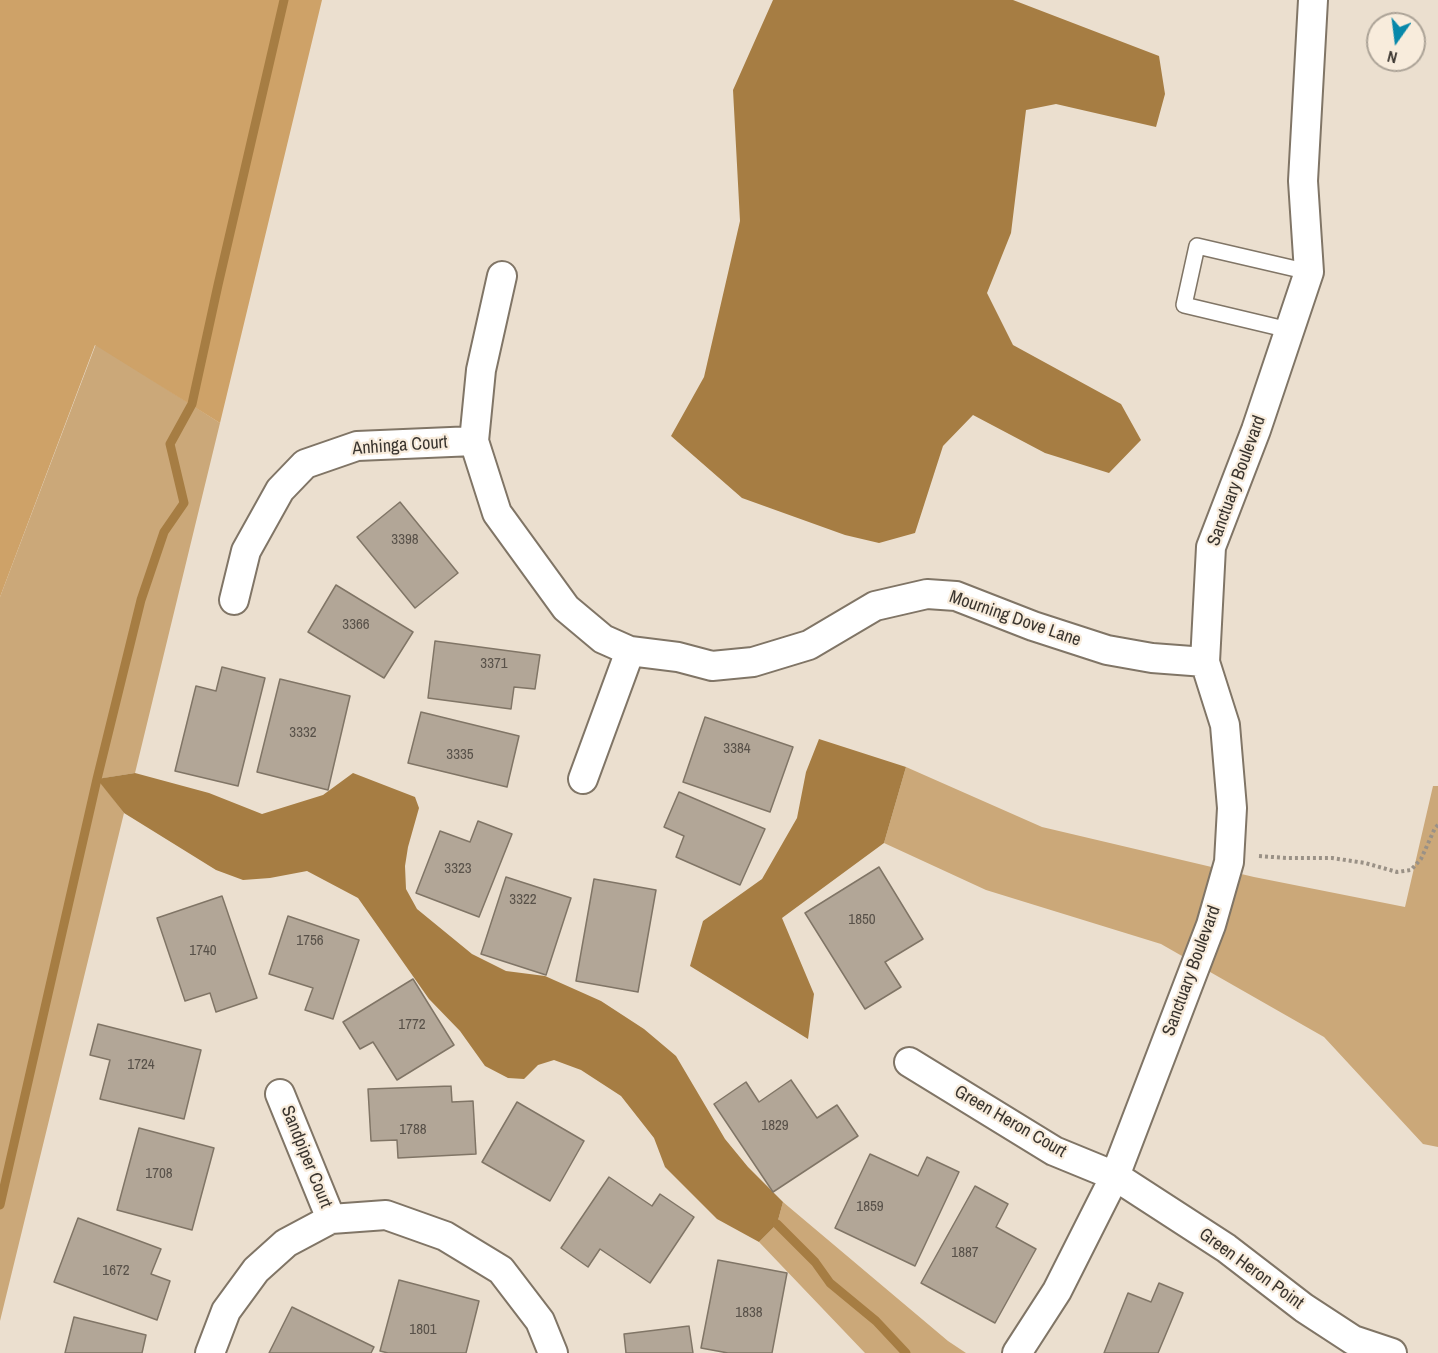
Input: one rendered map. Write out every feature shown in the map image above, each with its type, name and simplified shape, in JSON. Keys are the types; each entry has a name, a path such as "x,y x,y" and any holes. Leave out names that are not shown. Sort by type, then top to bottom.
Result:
{"street":[{"name":"Sanctuary Boulevard","path":"1017,1353 1057,1291 1115,1176 1211,926 1228,857 1232,808 1225,725 1205,662 1211,547 1256,430 1309,272 1303,181 1313,0"},
{"name":"Mourning Dove Lane","path":"502,276 481,370 474,441 497,513 566,608 603,639 630,651 678,657 712,666 753,662 809,645 875,606 927,594 956,596 1033,626 1107,650 1152,658 1205,662"},
{"name":"Anhinga Court","path":"234,600 246,551 280,490 305,464 357,446 474,441"},
{"path":"583,779 630,651"},
{"name":"Green Heron Court","path":"909,1062 1054,1150 1115,1176"},
{"name":"Sandpiper Court","path":"280,1094 331,1220"},
{"name":"Green Heron Point","path":"1115,1176 1226,1248 1304,1308 1353,1340 1392,1353"},
{"path":"210,1353 226,1311 256,1270 286,1243 331,1220 386,1215 445,1236 501,1270 540,1321 553,1353"}],"lane":[{"path":"1289,330 1184,305 1197,246 1309,272"}],"path":[{"path":"1228,857 1332,858 1365,863 1397,872 1411,870 1421,859 1438,825"}],"shaded area":[{"path":"0,0 322,0 220,423 95,345 0,597"},
{"path":"773,0 1013,0 1159,56 1165,94 1156,127 1056,104 1026,110 1011,233 987,293 1013,345 1121,404 1141,440 1109,473 1045,453 973,415 943,446 915,533 879,543 845,535 742,498 671,436 704,377 740,221 733,90"},
{"path":"96,344 220,423 135,773 98,779 124,813 0,1321 0,597"},
{"path":"819,739 906,767 884,843 782,918 814,994 808,1039 690,966 703,921 762,879 797,818 806,772"},
{"path":"906,767 1042,827 1254,877 1405,907 1433,786 1438,786 1438,1147 1423,1144 1324,1037 1161,944 986,890 884,843"},
{"path":"135,773 209,793 262,814 323,795 353,773 415,797 419,808 405,866 406,889 417,909 472,954 506,971 545,976 601,1001 644,1029 676,1056 725,1139 748,1167 783,1202 777,1224 759,1242 717,1219 665,1167 654,1138 621,1096 581,1070 554,1060 538,1065 524,1079 508,1078 485,1066 460,1031 429,999 358,898 307,871 243,880 216,870 124,813 97,779"},
{"path":"783,1202 948,1341 966,1353 865,1353 759,1242 777,1224"}],"building":[{"path":"400,502 458,573 415,608 357,537"},
{"path":"336,585 413,632 384,678 308,632"},
{"path":"435,641 540,655 535,689 514,687 511,709 428,698"},
{"path":"222,667 265,678 238,786 175,771 196,686 216,691"},
{"path":"280,679 350,696 328,790 257,772"},
{"path":"421,712 519,736 507,787 408,763"},
{"path":"705,717 793,747 770,812 683,782"},
{"path":"679,792 765,829 740,885 676,857 684,836 664,827"},
{"path":"478,821 512,834 479,917 416,893 440,831 470,842"},
{"path":"879,867 923,939 885,962 901,987 865,1009 805,913"},
{"path":"506,877 571,898 546,975 481,954"},
{"path":"594,879 656,890 638,992 576,981"},
{"path":"222,896 257,998 216,1012 210,993 185,1001 157,918"},
{"path":"288,916 359,940 333,1019 305,1010 313,988 269,974"},
{"path":"413,979 454,1045 397,1080 373,1042 360,1049 343,1022"},
{"path":"98,1024 201,1050 184,1119 100,1099 110,1060 90,1055"},
{"path":"791,1080 817,1118 837,1105 858,1136 773,1192 714,1104 746,1082 759,1102"},
{"path":"451,1086 452,1102 473,1101 476,1154 398,1158 397,1140 371,1141 368,1089"},
{"path":"517,1102 584,1141 550,1201 482,1162"},
{"path":"139,1128 214,1148 192,1230 117,1210"},
{"path":"870,1154 918,1176 927,1157 959,1172 915,1266 835,1228"},
{"path":"609,1177 652,1206 660,1194 694,1217 650,1283 600,1249 588,1267 561,1248"},
{"path":"975,1186 1008,1204 996,1227 1036,1249 995,1323 921,1283"},
{"path":"78,1218 161,1249 151,1274 170,1281 157,1320 54,1282"},
{"path":"718,1260 787,1273 772,1353 728,1353 701,1348"},
{"path":"399,1280 479,1301 466,1353 388,1353 380,1351"},
{"path":"1159,1283 1183,1293 1158,1353 1104,1353 1128,1293 1151,1302"},
{"path":"292,1307 374,1347 371,1353 269,1353"},
{"path":"74,1317 146,1335 142,1353 65,1353"},
{"path":"689,1326 693,1353 626,1353 624,1334"}],"waterway":[{"path":"0,1205 97,779 141,600 164,532 184,503 170,444 192,404 284,0"},
{"path":"777,1224 815,1262 830,1283 876,1321 906,1353"}]}
